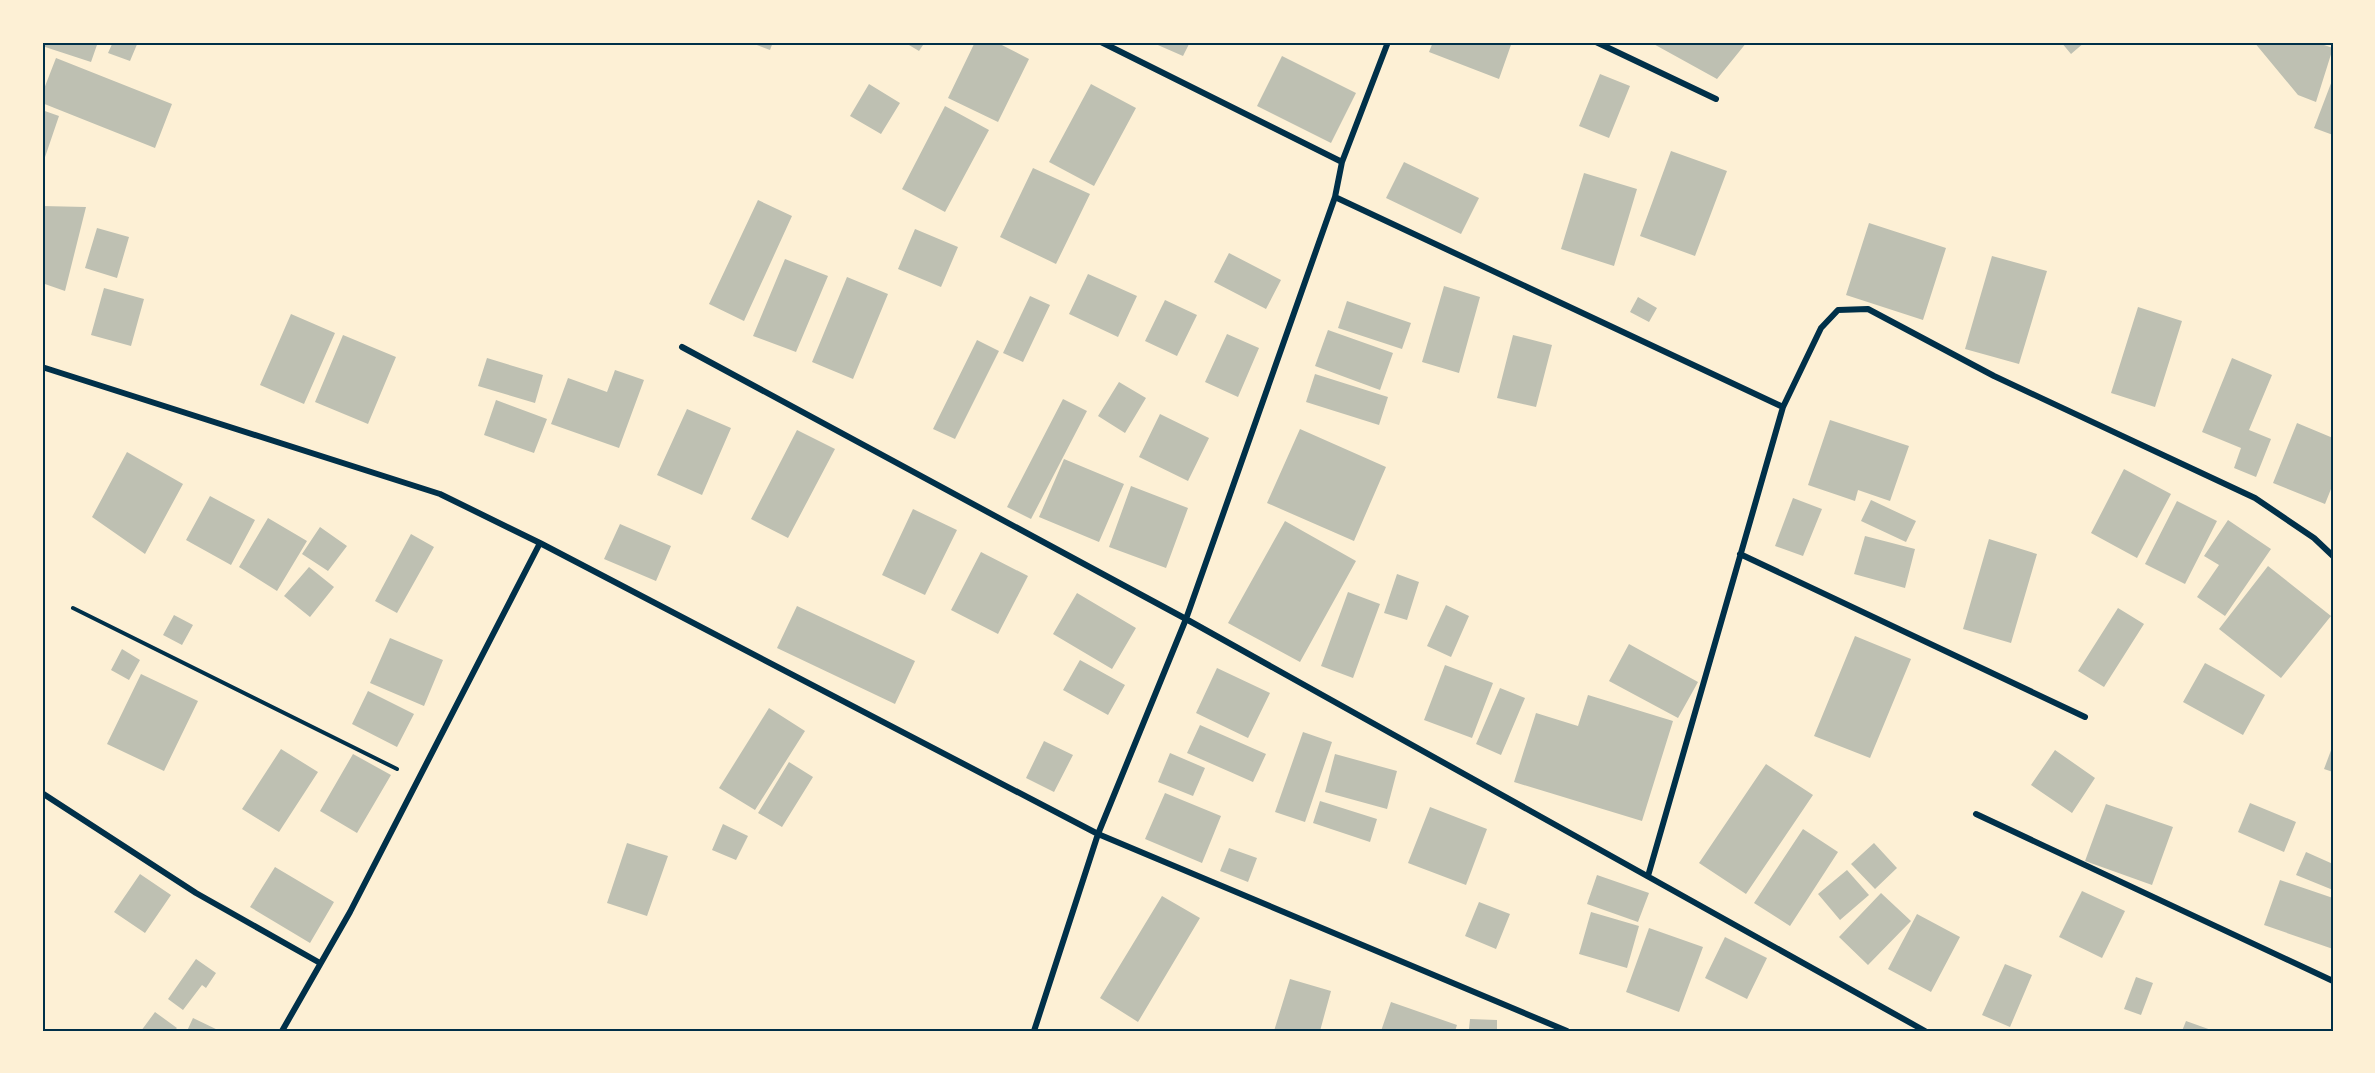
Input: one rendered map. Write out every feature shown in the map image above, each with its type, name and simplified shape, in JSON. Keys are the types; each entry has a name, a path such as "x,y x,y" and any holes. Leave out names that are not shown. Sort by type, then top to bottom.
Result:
{"street":[{"path":"1101,42 1342,162"},
{"path":"1034,1031 1098,834 1186,619 1335,197 1342,162 1388,42"},
{"path":"1596,42 1716,99"},
{"path":"1335,197 1783,407"},
{"path":"1648,876 1783,407 1821,328 1838,310 1868,309 1994,376 2255,498 2314,538 2333,556"},
{"path":"682,347 1186,619 1925,1031"},
{"path":"42,367 440,494 540,543 1098,834 1567,1031"},
{"path":"282,1031 350,912 540,543"},
{"path":"1740,554 2085,717"},
{"path":"42,793 196,893 320,963"},
{"path":"1976,814 2333,981"}],"path":[{"path":"73,608 418,779"}],"building":[{"path":"42,42 98,42 91,62 42,46"},
{"path":"113,42 138,42 130,61 108,53"},
{"path":"749,42 773,42 770,50"},
{"path":"904,42 925,42 919,51"},
{"path":"975,42 996,42 1029,59 998,122 948,98"},
{"path":"1151,42 1190,42 1183,56"},
{"path":"1433,42 1512,42 1499,79 1429,52"},
{"path":"1650,42 1747,42 1717,79"},
{"path":"2061,42 2085,42 2071,54"},
{"path":"2254,42 2315,42 2333,48 2316,102 2298,95"},
{"path":"1282,56 1356,93 1331,143 1257,106"},
{"path":"56,58 172,104 155,148 42,103 42,94"},
{"path":"1600,74 1630,86 1609,138 1579,126"},
{"path":"2333,78 2333,135 2314,128"},
{"path":"869,84 900,103 881,134 850,116"},
{"path":"1091,84 1136,108 1094,186 1049,162"},
{"path":"945,106 989,130 945,212 902,189"},
{"path":"42,110 59,116 42,166"},
{"path":"1671,151 1727,171 1695,256 1640,236"},
{"path":"1404,162 1479,198 1461,234 1386,198"},
{"path":"1033,168 1090,194 1056,264 1000,237"},
{"path":"1584,173 1637,189 1614,266 1561,249"},
{"path":"758,200 792,216 744,321 709,304"},
{"path":"42,206 86,207 65,291 42,283"},
{"path":"1869,223 1946,248 1923,320 1846,295"},
{"path":"97,228 129,237 117,278 85,268"},
{"path":"915,229 958,247 941,287 898,269"},
{"path":"1229,253 1281,280 1266,309 1214,282"},
{"path":"1992,256 2047,271 2019,364 1965,349"},
{"path":"785,259 828,276 796,352 753,336"},
{"path":"1088,274 1137,296 1118,337 1069,314"},
{"path":"847,277 888,294 853,379 812,362"},
{"path":"1444,286 1480,297 1459,373 1422,362"},
{"path":"104,288 144,299 131,346 91,335"},
{"path":"1030,296 1050,305 1023,362 1003,353"},
{"path":"1638,297 1657,308 1649,322 1630,312"},
{"path":"1165,300 1197,315 1177,356 1145,341"},
{"path":"1347,301 1411,323 1402,349 1338,328"},
{"path":"2138,307 2182,321 2155,407 2111,393"},
{"path":"291,314 335,333 304,404 260,385"},
{"path":"1328,330 1393,353 1380,390 1315,366"},
{"path":"1227,334 1259,348 1238,397 1205,382"},
{"path":"343,335 396,357 368,424 315,402"},
{"path":"1513,335 1552,345 1536,407 1497,398"},
{"path":"977,340 999,351 955,439 933,429"},
{"path":"487,358 543,375 535,403 478,386"},
{"path":"2232,358 2272,375 2249,430 2271,439 2256,477 2234,468 2241,448 2202,432"},
{"path":"615,370 644,380 619,448 551,424 568,378 607,392"},
{"path":"1315,374 1388,397 1379,425 1306,402"},
{"path":"1119,382 1146,398 1125,433 1098,416"},
{"path":"1063,399 1087,411 1031,519 1007,507"},
{"path":"496,400 547,419 534,453 484,435"},
{"path":"687,409 731,428 702,495 657,475"},
{"path":"1160,414 1209,438 1188,481 1139,457"},
{"path":"1830,420 1909,446 1890,501 1858,490 1855,501 1808,485"},
{"path":"2297,423 2333,438 2333,484 2325,504 2273,483"},
{"path":"1300,429 1386,467 1354,541 1267,503"},
{"path":"797,430 835,449 788,538 751,519"},
{"path":"127,452 183,484 145,554 92,517"},
{"path":"1064,459 1124,484 1099,542 1039,517"},
{"path":"2124,469 2171,494 2137,558 2091,533"},
{"path":"1131,486 1188,508 1166,568 1109,547"},
{"path":"210,496 255,520 231,565 186,540"},
{"path":"1793,498 1822,509 1803,556 1775,546"},
{"path":"1871,500 1916,521 1906,542 1861,521"},
{"path":"2177,501 2217,521 2185,584 2145,564"},
{"path":"913,509 957,530 925,595 882,575"},
{"path":"268,518 307,541 277,591 239,567"},
{"path":"2228,520 2271,549 2225,616 2197,597 2219,565 2204,556"},
{"path":"1285,521 1356,561 1300,662 1228,623"},
{"path":"620,524 671,546 656,581 604,559"},
{"path":"320,527 347,546 328,571 302,554"},
{"path":"411,534 434,547 397,613 375,601"},
{"path":"1865,536 1915,549 1905,588 1854,574"},
{"path":"1989,539 2037,554 2011,643 1963,629"},
{"path":"981,552 1028,576 998,634 951,610"},
{"path":"2268,566 2331,616 2281,678 2219,629"},
{"path":"309,567 334,587 310,617 284,596"},
{"path":"1397,574 1419,582 1407,620 1384,613"},
{"path":"1348,592 1380,604 1353,678 1321,666"},
{"path":"1077,593 1136,628 1112,669 1053,634"},
{"path":"1446,605 1469,616 1451,657 1427,646"},
{"path":"797,606 915,661 895,704 777,648"},
{"path":"2118,608 2144,624 2104,687 2078,671"},
{"path":"174,615 193,625 182,645 163,635"},
{"path":"1855,636 1911,659 1870,758 1814,736"},
{"path":"390,638 443,660 424,706 370,683"},
{"path":"1629,644 1698,682 1678,718 1609,681"},
{"path":"122,649 140,660 129,680 111,670"},
{"path":"1080,660 1125,685 1108,715 1063,690"},
{"path":"2205,663 2265,695 2243,735 2183,702"},
{"path":"1445,665 1493,683 1472,738 1424,720"},
{"path":"1217,668 1270,693 1248,738 1196,713"},
{"path":"141,674 198,701 164,771 107,744"},
{"path":"1500,688 1525,698 1501,755 1476,744"},
{"path":"368,691 414,714 397,747 352,724"},
{"path":"1588,695 1673,721 1642,821 1514,782 1536,713 1578,726"},
{"path":"769,708 805,731 755,810 719,788"},
{"path":"1200,725 1266,754 1253,782 1187,753"},
{"path":"1303,732 1332,742 1305,822 1275,812"},
{"path":"1044,741 1073,755 1054,792 1026,778"},
{"path":"2333,745 2333,772 2324,769"},
{"path":"281,749 318,772 279,832 242,809"},
{"path":"2055,750 2095,778 2072,813 2031,785"},
{"path":"1170,753 1205,768 1193,796 1158,782"},
{"path":"353,754 391,775 357,833 320,811"},
{"path":"1335,754 1397,771 1387,809 1325,792"},
{"path":"789,762 813,777 782,827 758,813"},
{"path":"1766,764 1813,795 1746,894 1699,863"},
{"path":"1165,793 1221,816 1202,863 1145,839"},
{"path":"1320,801 1377,819 1370,842 1313,823"},
{"path":"2250,803 2296,822 2284,852 2238,832"},
{"path":"2106,804 2173,827 2152,885 2085,861"},
{"path":"1430,807 1487,829 1466,885 1408,863"},
{"path":"723,824 748,836 736,860 712,850"},
{"path":"1803,829 1838,852 1790,926 1754,903"},
{"path":"627,843 668,856 647,916 607,903"},
{"path":"1874,843 1897,868 1875,889 1851,864"},
{"path":"1229,848 1257,858 1248,882 1220,871"},
{"path":"2306,852 2333,864 2333,890 2296,875"},
{"path":"275,867 334,902 310,943 250,907"},
{"path":"1847,870 1869,895 1840,920 1818,894"},
{"path":"140,874 171,895 145,933 114,912"},
{"path":"1597,875 1649,893 1638,922 1587,904"},
{"path":"2280,880 2333,898 2333,949 2264,925"},
{"path":"2082,891 2125,911 2102,958 2059,937"},
{"path":"1881,893 1911,921 1868,965 1839,937"},
{"path":"1162,896 1200,918 1138,1022 1100,998"},
{"path":"1479,902 1510,914 1496,949 1465,936"},
{"path":"1591,912 1639,926 1627,968 1579,954"},
{"path":"1917,914 1960,937 1931,992 1888,969"},
{"path":"1649,928 1703,947 1679,1012 1626,992"},
{"path":"1725,937 1767,958 1747,999 1705,978"},
{"path":"196,959 216,973 206,988 202,985 183,1010 168,999"},
{"path":"2005,964 2032,975 2010,1027 1982,1015"},
{"path":"2136,977 2153,983 2141,1015 2124,1009"},
{"path":"1290,979 1331,991 1320,1031 1274,1031"},
{"path":"1391,1002 1457,1025 1455,1031 1381,1031"},
{"path":"155,1012 177,1028 174,1031 141,1031"},
{"path":"193,1018 220,1031 187,1031"},
{"path":"1470,1019 1497,1020 1497,1029 1469,1029"},
{"path":"2186,1021 2214,1031 2182,1031"}]}
